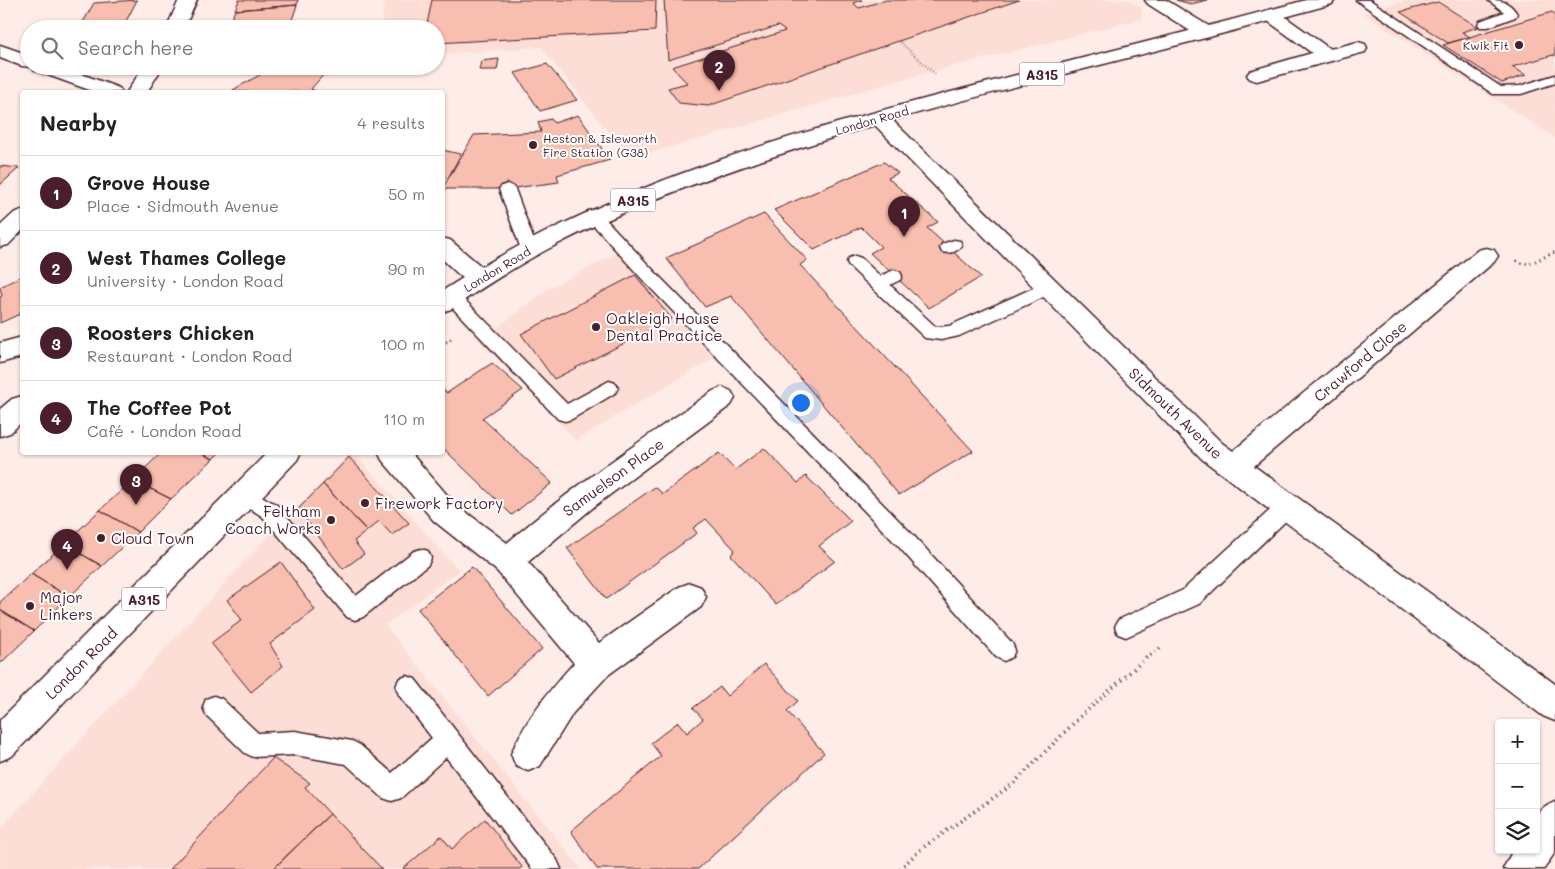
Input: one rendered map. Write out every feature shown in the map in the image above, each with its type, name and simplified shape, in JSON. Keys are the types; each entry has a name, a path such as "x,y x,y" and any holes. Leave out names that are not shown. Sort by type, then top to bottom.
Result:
{"street":[{"path":"179,20 188,0"},
{"path":"1154,0 1205,32"},
{"name":"London Road","path":"447,300 529,249 594,216 729,163 959,96 1326,0"},
{"path":"1271,15 1328,56"},
{"path":"1258,75 1358,48"},
{"path":"0,51 20,59"},
{"path":"66,75 107,90"},
{"path":"138,90 148,75"},
{"name":"Sidmouth Avenue","path":"879,118 1197,437 1287,507 1555,704"},
{"path":"0,239 20,220"},
{"path":"445,249 480,278"},
{"name":"Crawford Close","path":"1234,467 1486,256"},
{"path":"0,353 20,348"},
{"name":"Samuelson Place","path":"508,561 542,530 599,486 722,398"},
{"path":"0,425 20,409"},
{"name":"London Road","path":"0,744 284,455"},
{"path":"395,455 444,512 508,561 596,664"},
{"path":"528,754 560,701 596,664 690,597"},
{"path":"1540,842 1555,819"},
{"path":"1522,869 1532,854"}],"lane":[{"path":"1362,0 1498,91 1521,90 1555,79"},
{"path":"1484,24 1511,14 1494,0"},
{"path":"507,189 529,249"},
{"path":"594,216 648,275 906,542 1004,650"},
{"path":"855,262 931,332 941,334 953,331 1048,288"},
{"path":"878,283 894,276"},
{"path":"447,300 476,321 565,414 609,388"},
{"path":"246,495 270,511 355,610 421,558"},
{"path":"1126,627 1191,597 1287,507"},
{"path":"407,687 548,869"},
{"path":"214,707 253,745 295,743 352,753 392,789 448,740"}],"path":[{"path":"899,41 959,96"},
{"path":"1486,256 1529,264 1555,252"},
{"path":"445,343 476,321"},
{"path":"900,869 921,849 1013,784 1080,717 1146,657 1169,643"}],"shaded area":[{"path":"384,0 1128,0 1142,9 1141,19 910,77 630,159 541,47 445,53 445,20 383,20"},
{"path":"1409,0 1555,0 1555,138 1363,13"},
{"path":"619,252 714,358 576,440 480,341 546,290"},
{"path":"349,455 356,455 459,571 385,625 581,869 0,869 0,829 261,544"}],"building":[{"path":"137,0 127,20 84,20 94,3"},
{"path":"239,0 298,0 297,5 235,10"},
{"path":"432,0 656,0 655,31 445,43 445,20 428,20"},
{"path":"664,0 862,0 853,3 859,8 886,0 1019,0 708,106 679,103 668,88 687,83 672,67 785,31 778,26 668,60"},
{"path":"1176,0 1207,0 1191,4"},
{"path":"1438,2 1478,27 1462,32 1470,37 1448,43 1400,12"},
{"path":"297,5 292,20 231,20 235,10"},
{"path":"1552,12 1555,14 1555,56 1512,67 1526,75 1502,83 1443,45"},
{"path":"499,59 497,70 479,70 481,61"},
{"path":"547,64 577,100 540,111 515,73"},
{"path":"260,75 323,75 311,89 313,90 233,90"},
{"name":"Heston & Isleworth Fire Station (G38)","path":"578,115 610,160 557,175 559,182 507,189 445,189 445,184 474,135 541,132 538,122 551,119 554,123"},
{"path":"445,151 461,154 448,178 445,177"},
{"path":"884,162 898,173 888,178 938,222 927,228 981,277 929,308 870,253 881,247 861,227 814,250 774,210"},
{"path":"0,166 19,168 0,185"},
{"path":"764,214 807,260 800,265 973,451 899,495 731,296 705,307 666,258"},
{"name":"Oakleigh House Dental Practice","path":"635,275 672,319 554,379 521,334"},
{"path":"20,277 20,314 0,323 0,297 2,296 0,287"},
{"path":"492,363 523,390 482,418 552,483 512,515 445,450 445,391 447,393"},
{"path":"764,448 798,483 806,476 851,521 819,546 835,561 776,605 731,555 735,550 706,519 693,528 697,533 606,599 567,548 655,487 663,494 719,453 735,470"},
{"path":"159,455 205,455 213,459 171,499 133,480"},
{"path":"205,455 217,455 213,459"},
{"name":"Firework Factory","path":"349,457 409,523 392,535 379,521 367,531 323,484"},
{"path":"133,480 171,499 138,532 100,510"},
{"name":"Feltham Coach Works","path":"323,484 367,531 354,541 364,554 343,569 298,509"},
{"name":"Cloud Town","path":"100,510 138,532 102,566 64,544"},
{"path":"64,544 102,566 69,597 31,574"},
{"path":"281,562 315,610 270,644 283,666 251,692 211,643 242,620 227,600"},
{"path":"472,567 542,649 488,696 418,609"},
{"name":"Major Linkers","path":"31,574 69,597 34,631 0,610 0,602"},
{"path":"0,610 34,631 0,664"},
{"path":"764,664 798,701 787,711 824,753 698,869 597,869 571,831 661,756 651,743 678,722 687,733 703,719 693,708 720,687 727,696"},
{"path":"273,758 310,783 305,787 330,814 273,869 170,869"},
{"path":"330,814 382,869 273,869"},
{"path":"485,819 522,867 520,869 403,869 441,836 452,849"}],"place":[{"name":"Kwik Fit","path":"1519,45"},
{"name":"West Thames College","path":"719,91"},
{"name":"Heston & Isleworth Fire Station (G38)","path":"533,145"},
{"name":"Grove House","path":"904,237"},
{"name":"Oakleigh House Dental Practice","path":"596,327"},
{"name":"Firework Factory","path":"365,503"},
{"name":"Roosters Chicken","path":"136,505"},
{"name":"Feltham Coach Works","path":"331,520"},
{"name":"Cloud Town","path":"101,538"},
{"name":"The Coffee Pot","path":"67,570"},
{"name":"Major Linkers","path":"30,606"}]}
